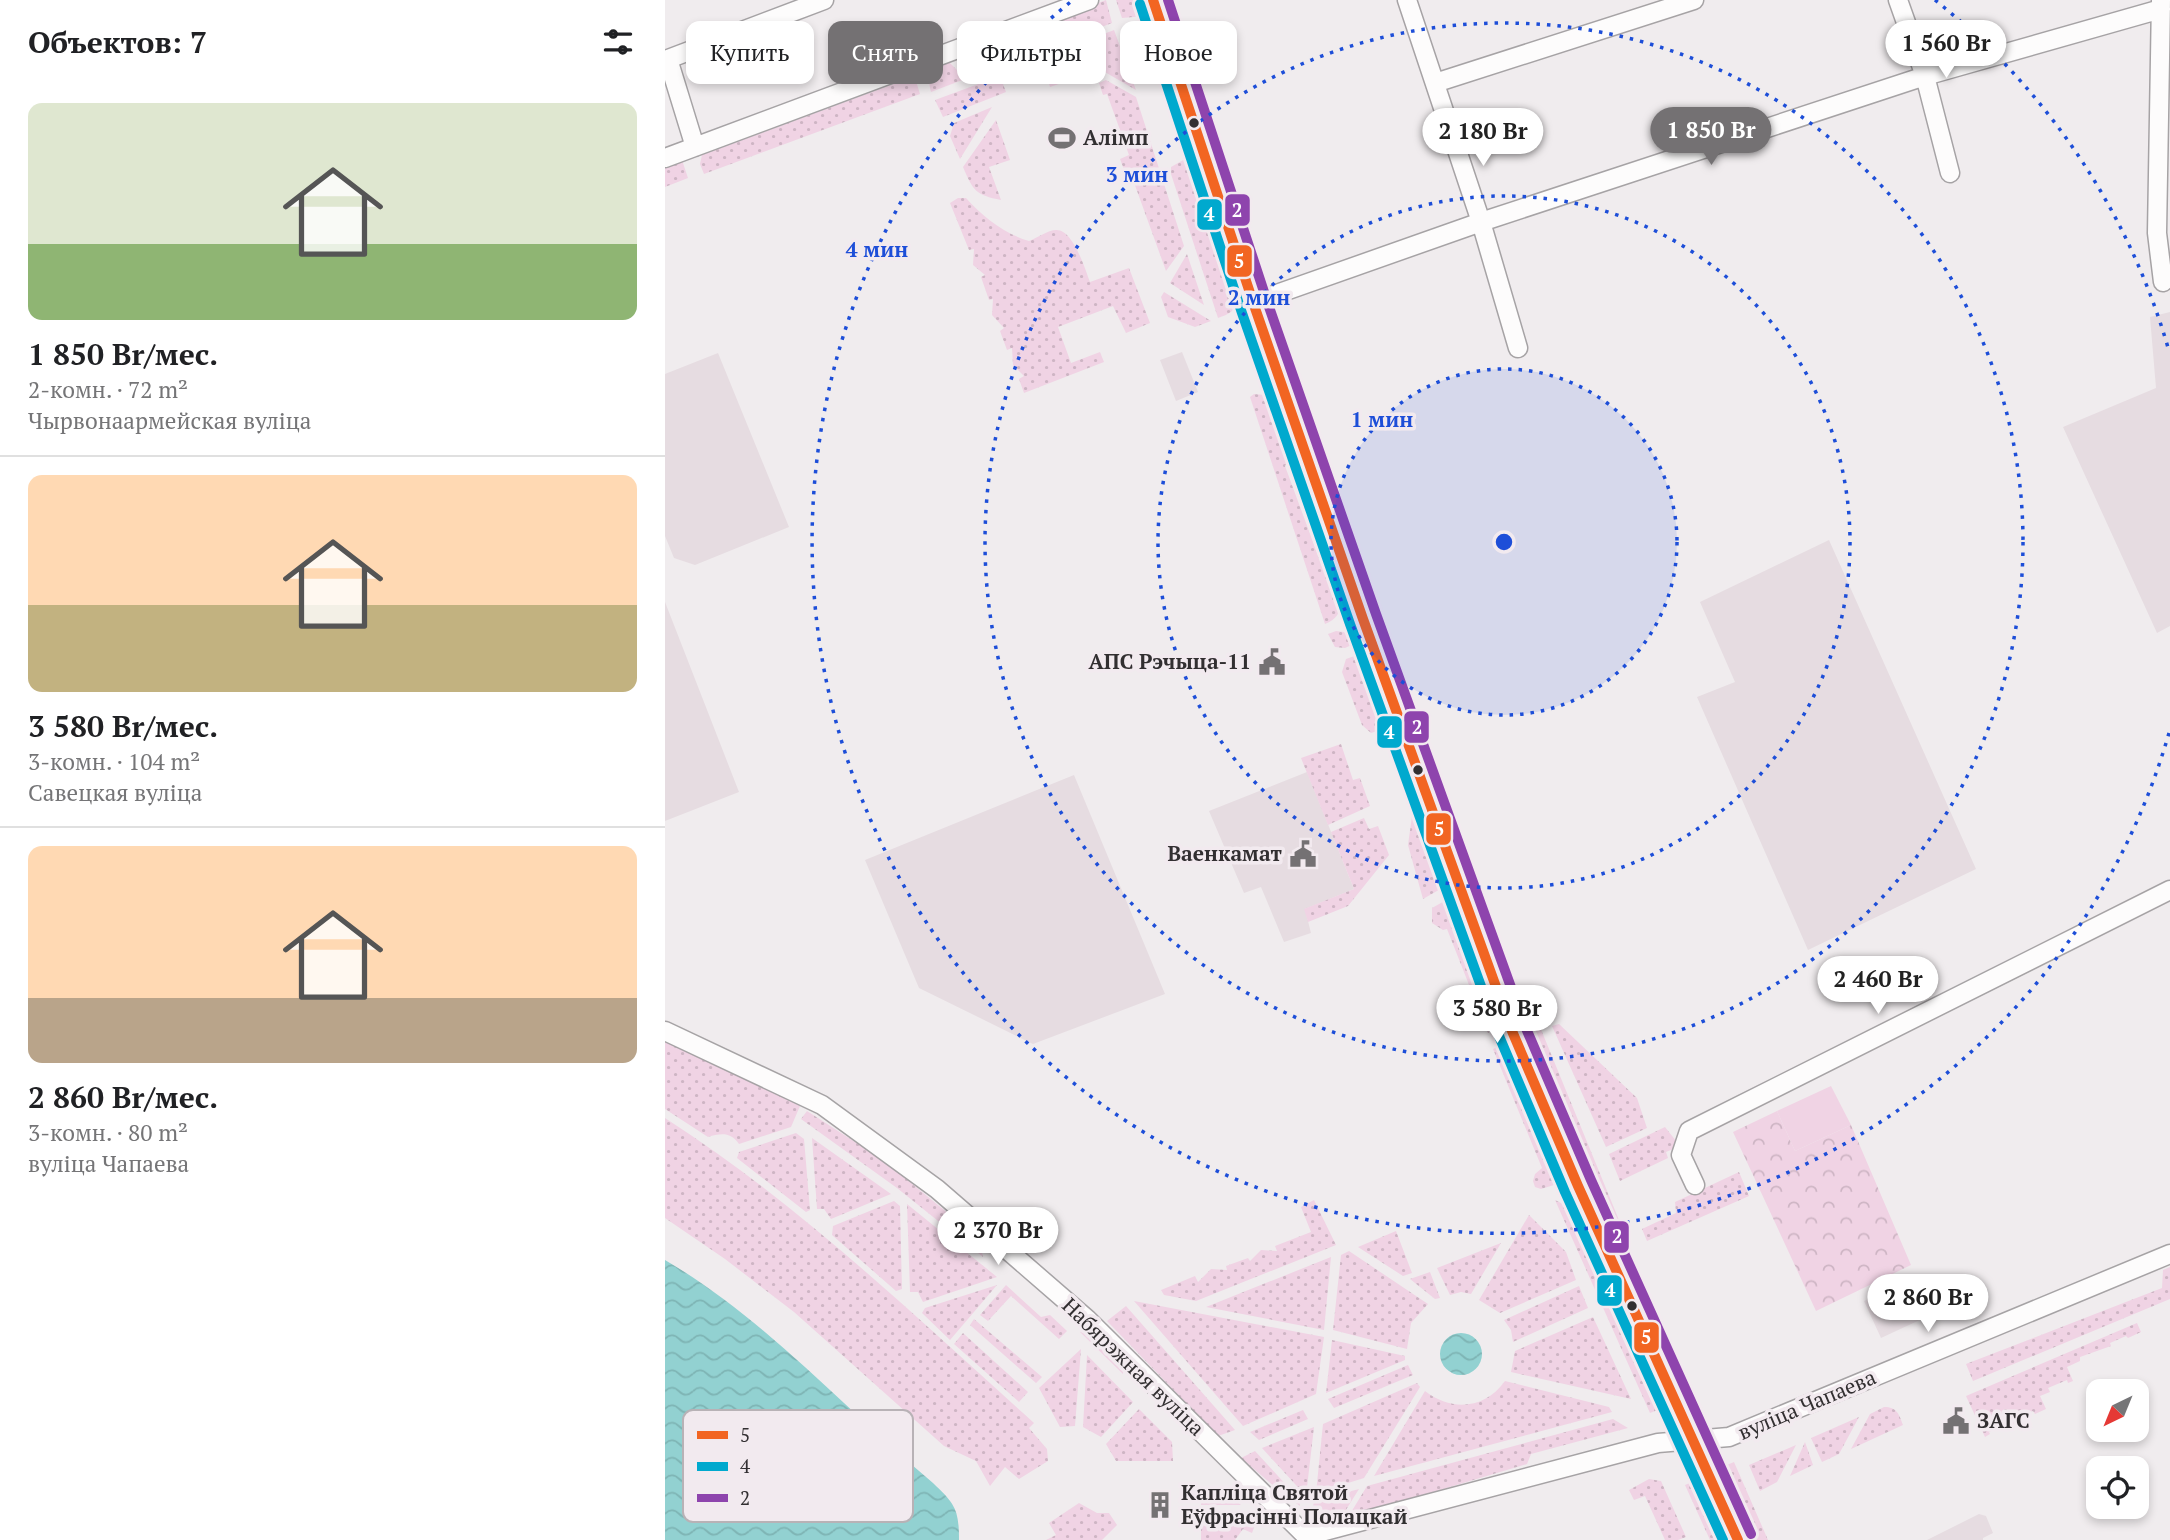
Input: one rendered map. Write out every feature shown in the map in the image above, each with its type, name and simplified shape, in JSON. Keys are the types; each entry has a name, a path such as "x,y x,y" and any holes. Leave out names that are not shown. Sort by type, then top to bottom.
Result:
{"street":[{"path":"695,147 668,59 824,0"},
{"path":"665,158 1089,0"},
{"path":"1153,0 1363,619 1512,1031 1578,1186 1738,1540"},
{"path":"1408,0 1481,222 1518,348"},
{"path":"1435,83 1694,0"},
{"path":"1898,0 1925,76 1950,173"},
{"path":"1254,302 1481,222 1925,76 2161,5 2157,233 2163,282"},
{"path":"1695,1185 1681,1155 1689,1131 2170,890"},
{"name":"Набярэжная вуліца","path":"665,1031 822,1105 937,1189 1087,1319 1306,1538"},
{"name":"вуліца Чапаева","path":"1306,1538 1658,1443 1729,1437 2170,1254"}],"shaded area":[{"path":"2170,312 2170,626 2157,633 2063,427 2156,388 2150,317"},
{"path":"1182,352 1198,392 1176,401 1160,360"},
{"path":"718,353 789,527 695,565 674,558 665,536 665,374"},
{"path":"1829,540 1976,869 1808,950 1697,697 1735,682 1700,602"},
{"path":"665,602 739,792 665,821"},
{"path":"1307,772 1354,889 1305,909 1311,933 1284,942 1261,887 1244,893 1209,811"},
{"path":"1074,775 1165,994 1033,1044 919,988 865,860"},
{"path":"1919,1274 1937,1312 1881,1338 1864,1301"},
{"path":"1979,1514 1986,1516 1993,1533 1983,1540 1927,1540"}],"green space":[{"path":"1106,0 1112,23 1106,25 1106,21 1050,21"},
{"path":"1116,0 1135,0 1145,16 1122,18"},
{"path":"1114,30 1120,46 1120,81 1106,73 1106,33"},
{"path":"948,61 957,70 957,82 931,92 930,84 943,84 943,63"},
{"path":"1106,80 1136,97 1184,246 1166,271 1132,177 1127,178 1120,159 1129,155 1107,94 1103,95 1099,84 1106,84"},
{"path":"894,84 917,84 920,94 704,174 700,164 702,155"},
{"path":"978,84 1003,84 1006,92 943,117 935,100"},
{"path":"992,107 960,159 950,136 954,123"},
{"path":"996,120 1010,160 989,167 1001,200 976,191 963,167"},
{"path":"1185,159 1201,191 1236,296 1236,305 1232,311 1218,318 1171,174 1171,167"},
{"path":"682,160 688,178 665,187 665,166"},
{"path":"958,198 966,198 995,224 1029,241 1050,231 1062,231 1073,243 1090,282 1129,268 1150,323 1126,333 1113,306 1058,327 1071,363 1100,352 1104,362 1024,393 1019,379 1024,376 1013,365 1012,348 1007,350 1000,331 1004,328 992,315 993,299 989,300 981,277 985,275 973,265 974,249 969,250 950,203"},
{"path":"1187,254 1204,305 1170,283"},
{"path":"1164,292 1211,321 1195,327 1168,317 1161,297"},
{"path":"1254,394 1265,395 1270,400 1289,460 1285,466 1323,569 1330,572 1338,594 1338,614 1325,624 1250,397"},
{"path":"1344,632 1356,643 1345,648 1335,647 1328,634"},
{"path":"1360,654 1375,701 1380,730 1371,733 1362,725 1342,672 1346,659"},
{"path":"1341,744 1353,780 1360,778 1370,806 1328,825 1301,758"},
{"path":"1412,816 1427,840 1444,887 1423,899 1408,845"},
{"path":"1364,818 1369,829 1378,826 1389,855 1348,906 1308,922 1304,909 1354,889 1331,832"},
{"path":"1448,899 1497,1030 1488,1033 1447,929 1443,930 1432,923 1432,908"},
{"path":"1559,1024 1637,1098 1647,1128 1606,1147 1552,1026"},
{"path":"1540,1027 1630,1247 1623,1250 1609,1235 1528,1032"},
{"path":"665,1038 750,1078 800,1106 791,1127 739,1144 733,1137 725,1134 708,1137 665,1109"},
{"path":"1502,1045 1557,1172 1554,1185 1541,1189 1535,1187 1535,1174 1542,1168 1493,1049"},
{"path":"1831,1086 1851,1125 1795,1151 1777,1111"},
{"path":"807,1111 883,1160 949,1214 980,1242 983,1257 897,1188 801,1119"},
{"path":"1777,1111 1795,1151 1851,1125 1911,1265 1816,1311 1733,1132"},
{"path":"665,1118 763,1187 901,1303 1034,1423 1029,1428 1047,1449 1048,1461 1019,1479 1005,1467 990,1486 976,1461 944,1446 913,1418 913,1410 904,1410 794,1312 725,1259 665,1218"},
{"path":"1665,1127 1680,1146 1666,1152 1668,1158 1620,1181 1609,1154"},
{"path":"796,1133 804,1139 810,1210 806,1212 737,1158 739,1152"},
{"path":"812,1138 891,1194 831,1219 824,1209 817,1209"},
{"path":"1739,1172 1749,1196 1647,1241 1642,1229 1676,1213 1675,1202"},
{"path":"1314,1200 1336,1245 1196,1301 1164,1295 1161,1290 1195,1276 1198,1282 1211,1269 1227,1270 1226,1266 1248,1258 1250,1261 1261,1250 1277,1251 1275,1246 1311,1232 1301,1207"},
{"path":"1555,1200 1569,1207 1578,1220 1663,1408 1650,1413"},
{"path":"894,1201 900,1206 902,1289 896,1291 832,1235 833,1226"},
{"path":"907,1204 997,1277 923,1302 918,1292 910,1292"},
{"path":"1529,1215 1566,1252 1576,1280 1500,1313 1479,1300"},
{"path":"1396,1231 1412,1273 1403,1276 1358,1247"},
{"path":"1501,1243 1471,1294 1461,1292 1450,1295 1437,1268"},
{"path":"1349,1251 1428,1304 1411,1323 1407,1349 1333,1330 1341,1255"},
{"path":"1331,1257 1324,1330 1206,1307"},
{"path":"2170,1267 2170,1299 1973,1381 1966,1364 2162,1288 2163,1270"},
{"path":"1430,1272 1440,1298 1435,1299 1410,1279"},
{"path":"997,1285 950,1340 922,1313 925,1308"},
{"path":"1006,1285 1041,1317 1050,1315 1067,1331 1059,1339 1011,1296 988,1321 980,1315"},
{"path":"1579,1286 1588,1308 1513,1342 1511,1330 1504,1320"},
{"path":"1134,1301 1324,1337 1316,1394 1243,1426"},
{"path":"1126,1306 1235,1430 1218,1436 1107,1321"},
{"path":"1593,1317 1631,1399 1511,1372 1515,1351"},
{"path":"974,1319 1042,1377 1036,1383 970,1325"},
{"path":"2137,1323 2141,1332 2080,1357 2080,1361 2067,1367 2073,1381 2068,1383 2067,1380 2048,1388 2050,1392 2040,1396 2046,1409 2017,1418 2018,1422 2007,1427 2005,1424 1985,1437 1966,1396"},
{"path":"1088,1329 1124,1363 1123,1374 1080,1332"},
{"path":"963,1333 1028,1392 1019,1402 954,1344"},
{"path":"1332,1340 1405,1356 1405,1360 1326,1393"},
{"path":"1081,1349 1075,1426 1060,1427 1039,1388"},
{"path":"1087,1355 1133,1402 1101,1437 1083,1427"},
{"path":"1408,1365 1413,1375 1334,1408 1328,1399"},
{"path":"1505,1381 1609,1407 1612,1412 1374,1476 1425,1391 1446,1402 1468,1404 1488,1397"},
{"path":"1417,1383 1420,1387 1364,1478 1316,1493 1323,1424"},
{"path":"1884,1407 1897,1412 1903,1425 1851,1449 1870,1414"},
{"path":"1139,1409 1172,1442 1173,1461 1116,1461 1106,1444"},
{"path":"1303,1410 1308,1419 1259,1440 1250,1432"},
{"path":"1859,1417 1839,1454 1822,1462 1811,1438"},
{"path":"1613,1419 1628,1428 1531,1454 1527,1464 1363,1513 1350,1514 1367,1486"},
{"path":"1314,1427 1306,1496 1262,1448"},
{"path":"1805,1442 1813,1465 1790,1476"},
{"path":"1796,1445 1777,1482 1760,1491 1749,1465"},
{"path":"1255,1451 1299,1499 1300,1506 1241,1458"},
{"path":"1734,1462 1768,1540 1754,1540 1722,1467"},
{"path":"1649,1479 1661,1481 1686,1537 1665,1540 1645,1496 1634,1500 1629,1490"},
{"path":"1697,1480 1722,1540 1710,1540 1685,1485"},
{"path":"1220,1488 1241,1505 1201,1505 1201,1489"},
{"path":"1359,1489 1344,1513 1313,1507 1314,1501"},
{"path":"1079,1503 1097,1513 1109,1513 1117,1525 1102,1540 1046,1540 1056,1535 1049,1523"},
{"path":"1201,1515 1258,1517 1252,1533 1243,1529 1235,1540 1201,1540"}],"water":[{"path":"665,1260 737,1309 851,1410 683,1410 683,1522 913,1522 913,1466 946,1496 954,1508 959,1540 665,1540"},
{"path":"1461,1333 1476,1339 1482,1354 1476,1369 1461,1375 1446,1369 1440,1354 1446,1339"}],"transit line":[{"name":"5","path":"1153,0 1255,308 1363,619 1512,1031 1578,1186 1738,1540"},
{"name":"2","path":"1168,0 1268,304 1376,614 1525,1026 1591,1180 1751,1534"},
{"name":"4","path":"1140,4 1242,313 1350,624 1499,1036 1565,1192 1723,1540"}],"place":[{"name":"Алімп","path":"1062,138"},
{"name":"АПС Рэчыца-11","path":"1272,662"},
{"name":"Ваенкамат","path":"1303,854"},
{"name":"ЗАГС","path":"1956,1421"},
{"name":"Капліца Святой Еўфрасінні Полацкай","path":"1160,1505"}]}
